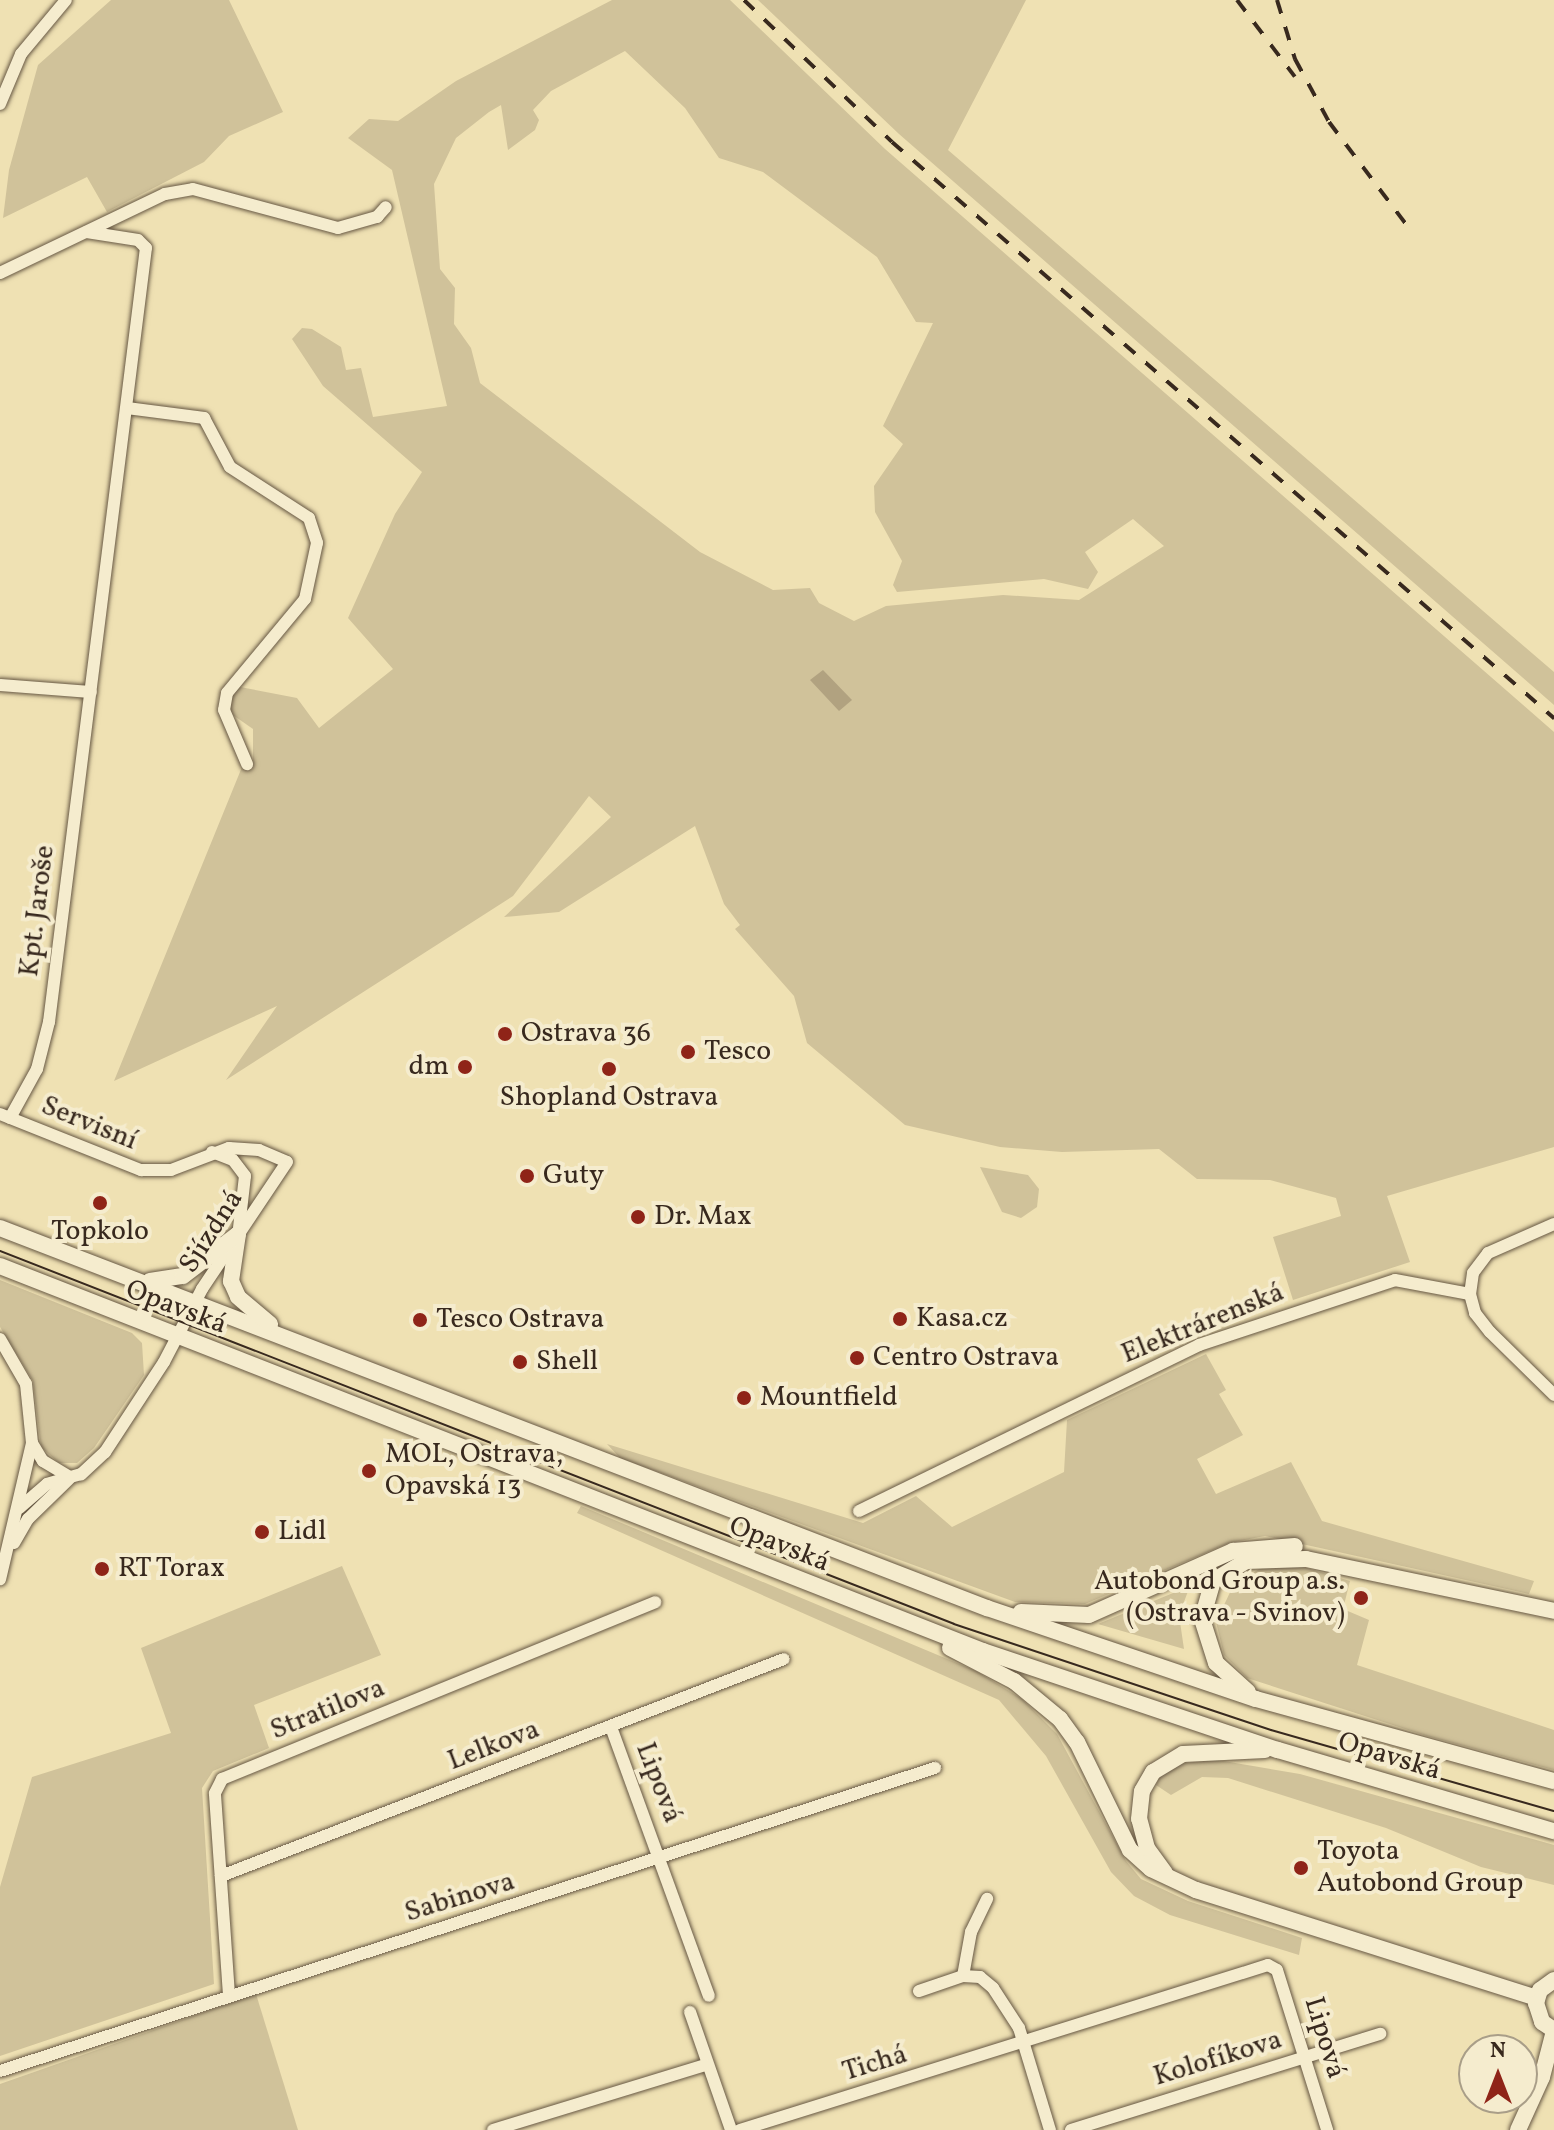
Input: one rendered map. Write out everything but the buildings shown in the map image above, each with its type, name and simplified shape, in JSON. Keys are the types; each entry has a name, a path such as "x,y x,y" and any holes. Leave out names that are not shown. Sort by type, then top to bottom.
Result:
{"main road":[{"name":"Opavská","path":"0,1228 283,1333 550,1444 987,1608 1256,1699 1554,1781"},
{"path":"139,1281 183,1276 238,1234"},
{"path":"238,1234 231,1281 238,1297 283,1333"},
{"name":"Opavská","path":"0,1266 892,1618 1278,1750 1554,1831"},
{"path":"987,1608 1089,1615 1227,1554 1261,1546 1310,1549 1380,1573"},
{"path":"1256,1699 1221,1668 1207,1645 1202,1610 1213,1581 1238,1564 1277,1556 1380,1573 1554,1611"},
{"path":"892,1618 1006,1676 1048,1707 1077,1742 1134,1856 1168,1877 1537,1998"},
{"path":"1168,1877 1147,1848 1140,1825 1140,1798 1153,1772 1191,1753 1278,1750"},
{"path":"1518,2130 1542,2077 1554,2030 1538,2015 1537,1998 1554,1980"}],"street":[{"path":"0,104 21,54 66,0"},
{"path":"0,273 165,194 214,192 338,228 377,217 386,207"},
{"name":"Kpt. Jaroše","path":"5,1116 31,1081 45,1041 146,248 138,240 87,232"},
{"path":"127,408 204,418 230,467 309,518 317,543 305,599 227,693 224,710 247,764"},
{"path":"0,685 91,692"},
{"name":"Servisní","path":"5,1116 141,1170 175,1169 212,1152 249,1148 287,1162"},
{"path":"212,1152 233,1160 245,1176 247,1192 238,1234"},
{"name":"Sjízdná","path":"71,1477 90,1468 105,1452 178,1338 238,1234 287,1162"},
{"path":"1554,1224 1488,1253 1473,1273 1470,1294 1475,1313 1490,1332 1554,1395"},
{"name":"Elektrárenská","path":"859,1511 1199,1345 1395,1280 1470,1294"},
{"path":"0,1339 26,1384 32,1443 0,1579"},
{"path":"32,1443 43,1461 71,1477"},
{"path":"19,1508 47,1484 71,1477"},
{"path":"4,1564 28,1519 71,1477"},
{"name":"Stratilova","path":"229,1995 215,1793 222,1779 655,1602"},
{"name":"Lelkova","path":"221,1876 784,1659"},
{"name":"Lipová","path":"611,1727 709,1996"},
{"name":"Sabinova","path":"0,2071 935,1768"},
{"path":"963,1976 971,1932 987,1899"},
{"name":"Lipová","path":"1268,1965 1277,1970 1327,2130"},
{"name":"Tichá","path":"740,2130 1268,1965"},
{"path":"919,1991 963,1976 980,1977 993,1988 1023,2043 1050,2130"},
{"path":"690,2012 705,2065 731,2130"},
{"name":"Kolofíkova","path":"1071,2130 1380,2034"},
{"path":"493,2130 705,2065"}],"shaded area":[{"path":"111,0 229,0 283,112 229,136 204,162 107,212 87,177 3,218 9,170 38,65"},
{"path":"612,0 730,0 885,149 1554,732 1554,1147 1387,1196 1410,1262 1293,1300 1273,1237 1341,1216 1336,1198 1270,1180 1197,1179 1159,1149 1062,1152 1000,1147 905,1125 807,1043 794,996 735,929 740,925 724,904 695,826 559,912 504,917 611,817 589,796 513,896 226,1080 277,1006 114,1081 242,767 253,760 253,729 230,713 232,696 240,687 297,698 319,728 393,669 348,618 395,514 422,472 323,386 292,339 302,328 312,329 341,347 346,370 361,368 373,417 447,406 392,170 348,138 369,119 398,121 456,81","holes":["625,51 685,108 719,158 763,172 877,257 916,322 933,323 883,426 903,444 874,486 875,512 902,561 893,585 897,592 1044,579 1088,589 1098,572 1085,552 1133,519 1164,546 1079,600 1003,595 886,606 854,621 819,603 810,588 773,590 700,552 480,383 471,348 454,324 455,288 440,269 434,184 456,138 501,105 508,150 535,130 539,120 533,110 551,91"]},
{"path":"758,0 1026,0 948,150 1554,672 1554,705 899,134"},
{"path":"823,670 852,700 839,711 810,680"},
{"path":"980,1167 1028,1175 1039,1189 1037,1207 1021,1218 1002,1212"},
{"path":"0,1280 132,1333 142,1343 144,1375 94,1448 77,1463 59,1463 41,1447 33,1381 0,1327"},
{"path":"1206,1354 1226,1390 1219,1394 1243,1435 1197,1459 1216,1494 1291,1462 1322,1521 1534,1581 1529,1594 1265,1536 1229,1543 1085,1604 1015,1602 620,1458 607,1444 863,1523 916,1496 952,1527 1064,1472 1067,1420"},
{"path":"581,1506 976,1671 1022,1699 1057,1734 1126,1861 1141,1879 1188,1901 1302,1938 1299,1955 1170,1915 1134,1896 1111,1872 1046,1756 999,1700 577,1513"},
{"path":"1287,1562 1350,1581 1343,1609 1369,1620 1357,1665 1554,1730 1554,1770 1427,1736 1247,1678 1224,1655 1216,1622 1233,1586 1259,1569"},
{"path":"342,1566 381,1655 254,1705 269,1748 213,1771 202,1788 214,1984 0,2056 0,1887 32,1777 171,1733 141,1648"},
{"path":"1190,1586 1179,1615 1184,1649 1098,1624"},
{"path":"1212,1759 1300,1774 1554,1845 1554,1885 1481,1867 1386,1828 1228,1778 1202,1777 1171,1795 1156,1785 1161,1774 1180,1764"},
{"path":"256,1994 298,2130 0,2130 0,2084"}],"tram line":[{"path":"0,1251 954,1624 1271,1730 1554,1811"}],"railway":[{"path":"744,0 892,142 1554,718"},
{"path":"1237,0 1295,77"},
{"path":"1277,0 1295,59 1329,122 1411,231"}],"place":[{"name":"Ostrava 36","path":"505,1034"},
{"name":"Tesco","path":"688,1052"},
{"name":"dm","path":"465,1067"},
{"name":"Shopland Ostrava","path":"609,1069"},
{"name":"Guty","path":"527,1176"},
{"name":"Topkolo","path":"100,1203"},
{"name":"Dr. Max","path":"638,1217"},
{"name":"Kasa.cz","path":"900,1319"},
{"name":"Tesco Ostrava","path":"420,1320"},
{"name":"Centro Ostrava","path":"857,1358"},
{"name":"Shell","path":"520,1362"},
{"name":"Mountfield","path":"744,1398"},
{"name":"MOL, Ostrava, Opavská 13","path":"369,1471"},
{"name":"Lidl","path":"262,1532"},
{"name":"RT Torax","path":"102,1569"},
{"name":"Autobond Group a.s. (Ostrava - Svinov)","path":"1361,1598"},
{"name":"Toyota Autobond Group","path":"1301,1868"}]}
